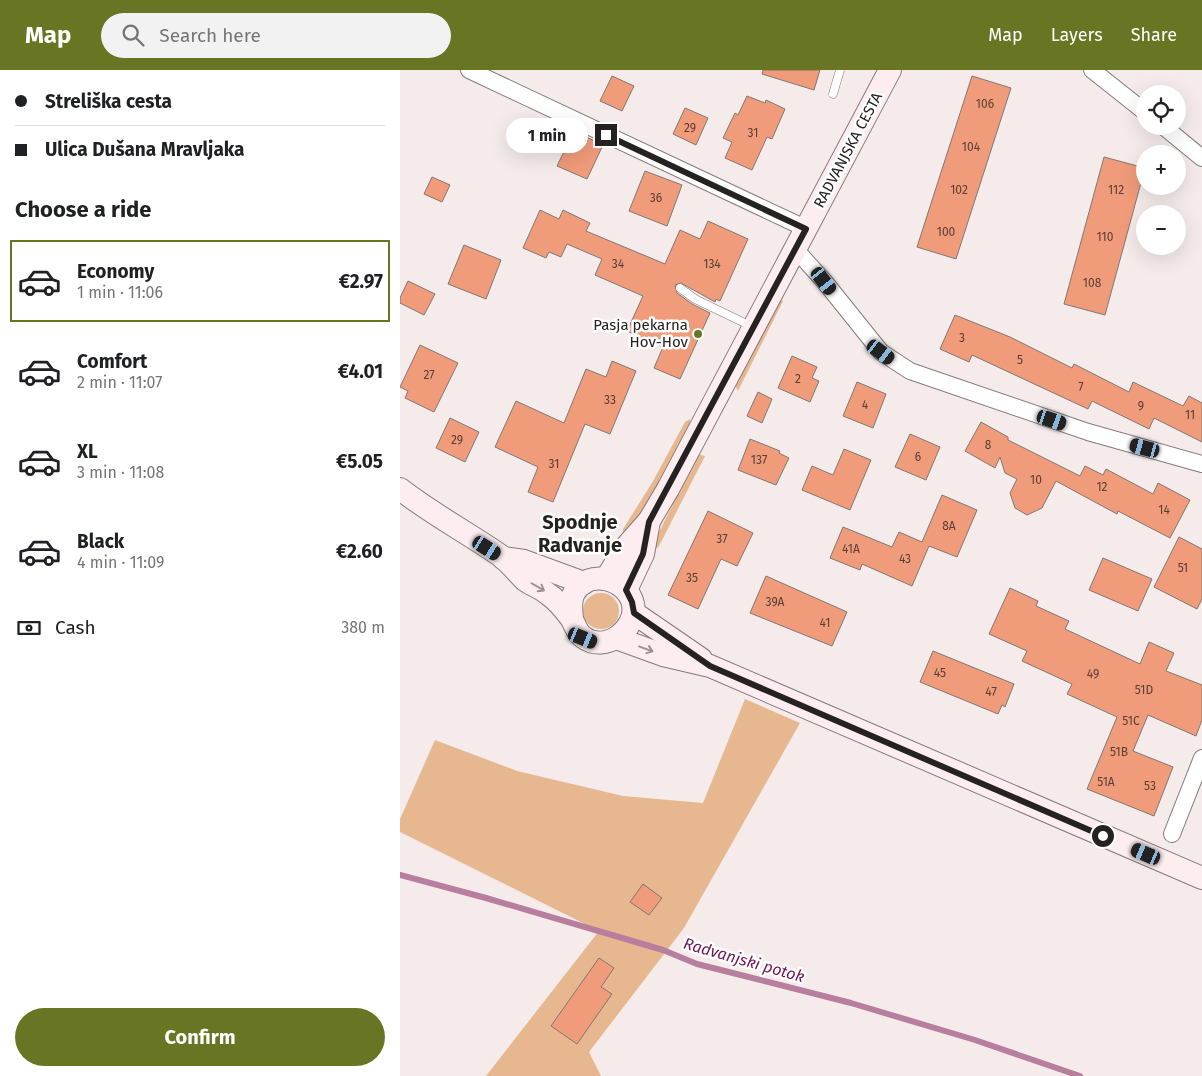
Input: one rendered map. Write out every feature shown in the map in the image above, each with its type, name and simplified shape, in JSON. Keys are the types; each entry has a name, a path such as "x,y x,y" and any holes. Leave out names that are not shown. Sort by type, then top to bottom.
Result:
{"street":[{"path":"469,70 806,229"},
{"name":"RADVANJSKA CESTA","path":"606,579 625,548 649,522 796,250 890,70"},
{"path":"1092,70 1136,105"},
{"path":"1174,135 1202,158"},
{"path":"796,250 824,281 881,352 910,371 1088,432 1202,464"},
{"path":"402,494 502,557 527,581 549,594 572,619 583,638 594,642 605,642 616,638 631,622 634,613 632,602 626,590 613,580 594,579 584,583 574,593 571,606 572,619"},
{"name":"RADVANJSKA CESTA","path":"626,590 643,554 649,522"},
{"path":"502,557 524,561 584,583"},
{"path":"634,613 710,666"},
{"path":"616,638 663,655 710,666 1202,878"},
{"path":"1172,834 1202,758"}],"lane":[{"path":"832,94 840,70"},
{"path":"680,288 695,299 754,328"}],"shaded area":[{"path":"781,299 783,301 738,391 735,385"},
{"path":"690,419 690,426 652,498 623,536 623,529 652,483 685,422"},
{"path":"698,454 705,456 659,546 654,551 657,536"},
{"path":"601,593 608,594 614,598 618,604 618,618 614,624 608,628 601,629 594,628 588,624 584,618 583,611 584,604 588,598 594,594"},
{"path":"745,699 800,723 684,928 589,1052 601,1076 486,1076 599,931 400,832 400,819 435,740 517,771 623,796 703,803"}],"building":[{"path":"763,70 820,70 814,90 762,74"},
{"path":"612,76 634,86 622,111 600,101"},
{"path":"972,76 1011,88 956,259 917,247"},
{"path":"747,96 765,103 766,100 785,109 772,139 767,137 752,170 725,158 732,142 723,138 735,113 738,115"},
{"path":"685,108 708,118 696,145 673,134"},
{"path":"574,131 603,145 587,179 557,166"},
{"path":"1104,157 1136,166 1136,195 1138,195 1105,315 1064,304"},
{"path":"645,171 682,185 667,226 629,211"},
{"path":"432,177 450,185 442,202 424,194"},
{"path":"540,210 559,219 563,210 590,223 586,231 665,264 680,230 700,239 708,221 748,239 720,301 716,299 715,302 681,283 675,285 677,293 692,304 710,313 680,379 654,368 663,347 627,331 643,296 595,275 602,259 567,244 561,257 549,252 546,258 523,248"},
{"path":"464,245 501,260 486,299 448,284"},
{"path":"408,281 435,294 424,315 400,303 400,298"},
{"path":"955,315 1010,337 1072,368 1074,364 1129,392 1133,382 1183,406 1189,396 1202,403 1202,442 1154,418 1149,429 1092,401 1088,409 972,355 969,362 940,349"},
{"path":"420,345 458,363 434,412 405,398 408,391 400,387"},
{"path":"792,356 817,367 812,378 819,381 810,402 778,388"},
{"path":"612,361 636,371 610,434 585,424 553,502 528,492 538,467 495,447 516,401 564,423 586,369 606,377"},
{"path":"857,382 886,394 873,428 843,416"},
{"path":"758,392 772,399 762,423 747,416"},
{"path":"450,418 479,432 465,462 436,448"},
{"path":"981,422 1008,437 1008,440 1080,476 1085,466 1103,475 1106,469 1153,494 1158,483 1190,500 1170,538 1118,511 1117,514 1056,481 1042,508 1027,515 1015,508 1010,493 1017,479 1005,473 1000,457 995,468 965,451"},
{"path":"910,434 940,447 926,480 895,467"},
{"path":"750,439 780,451 779,453 789,458 776,485 738,470"},
{"path":"844,449 871,460 850,510 802,490 812,466 833,475"},
{"path":"942,495 977,510 957,557 929,546 912,586 862,564 860,570 830,558 843,527 892,547 899,532 922,542"},
{"path":"708,511 753,533 737,566 721,559 698,609 668,595"},
{"path":"1179,537 1202,549 1202,599 1197,609 1154,587"},
{"path":"1103,558 1152,579 1138,611 1089,590"},
{"path":"766,576 847,612 832,646 750,613"},
{"path":"1010,588 1038,601 1036,606 1069,621 1065,629 1140,664 1149,642 1174,653 1166,671 1202,685 1202,720 1196,736 1148,715 1133,751 1173,767 1154,816 1087,789 1117,717 1067,694 1072,684 1022,661 1027,651 989,634"},
{"path":"933,651 1014,684 1005,707 1002,705 998,714 920,682"},
{"path":"643,884 662,898 649,915 630,902"},
{"path":"599,958 614,968 601,987 612,994 577,1044 551,1026"}],"waterway":[{"name":"Radvanjski potok","path":"400,875 663,950 697,964 851,1003 975,1040 1080,1076"}],"place":[{"name":"Pasja pekarna Hov-Hov","path":"698,334"}],"district":[{"name":"Spodnje Radvanje","path":"580,534"}],"route":[{"path":"606,135 806,229 722,390 649,522 643,554 626,590 632,602 634,613 654,629 710,666 1103,836"}]}
